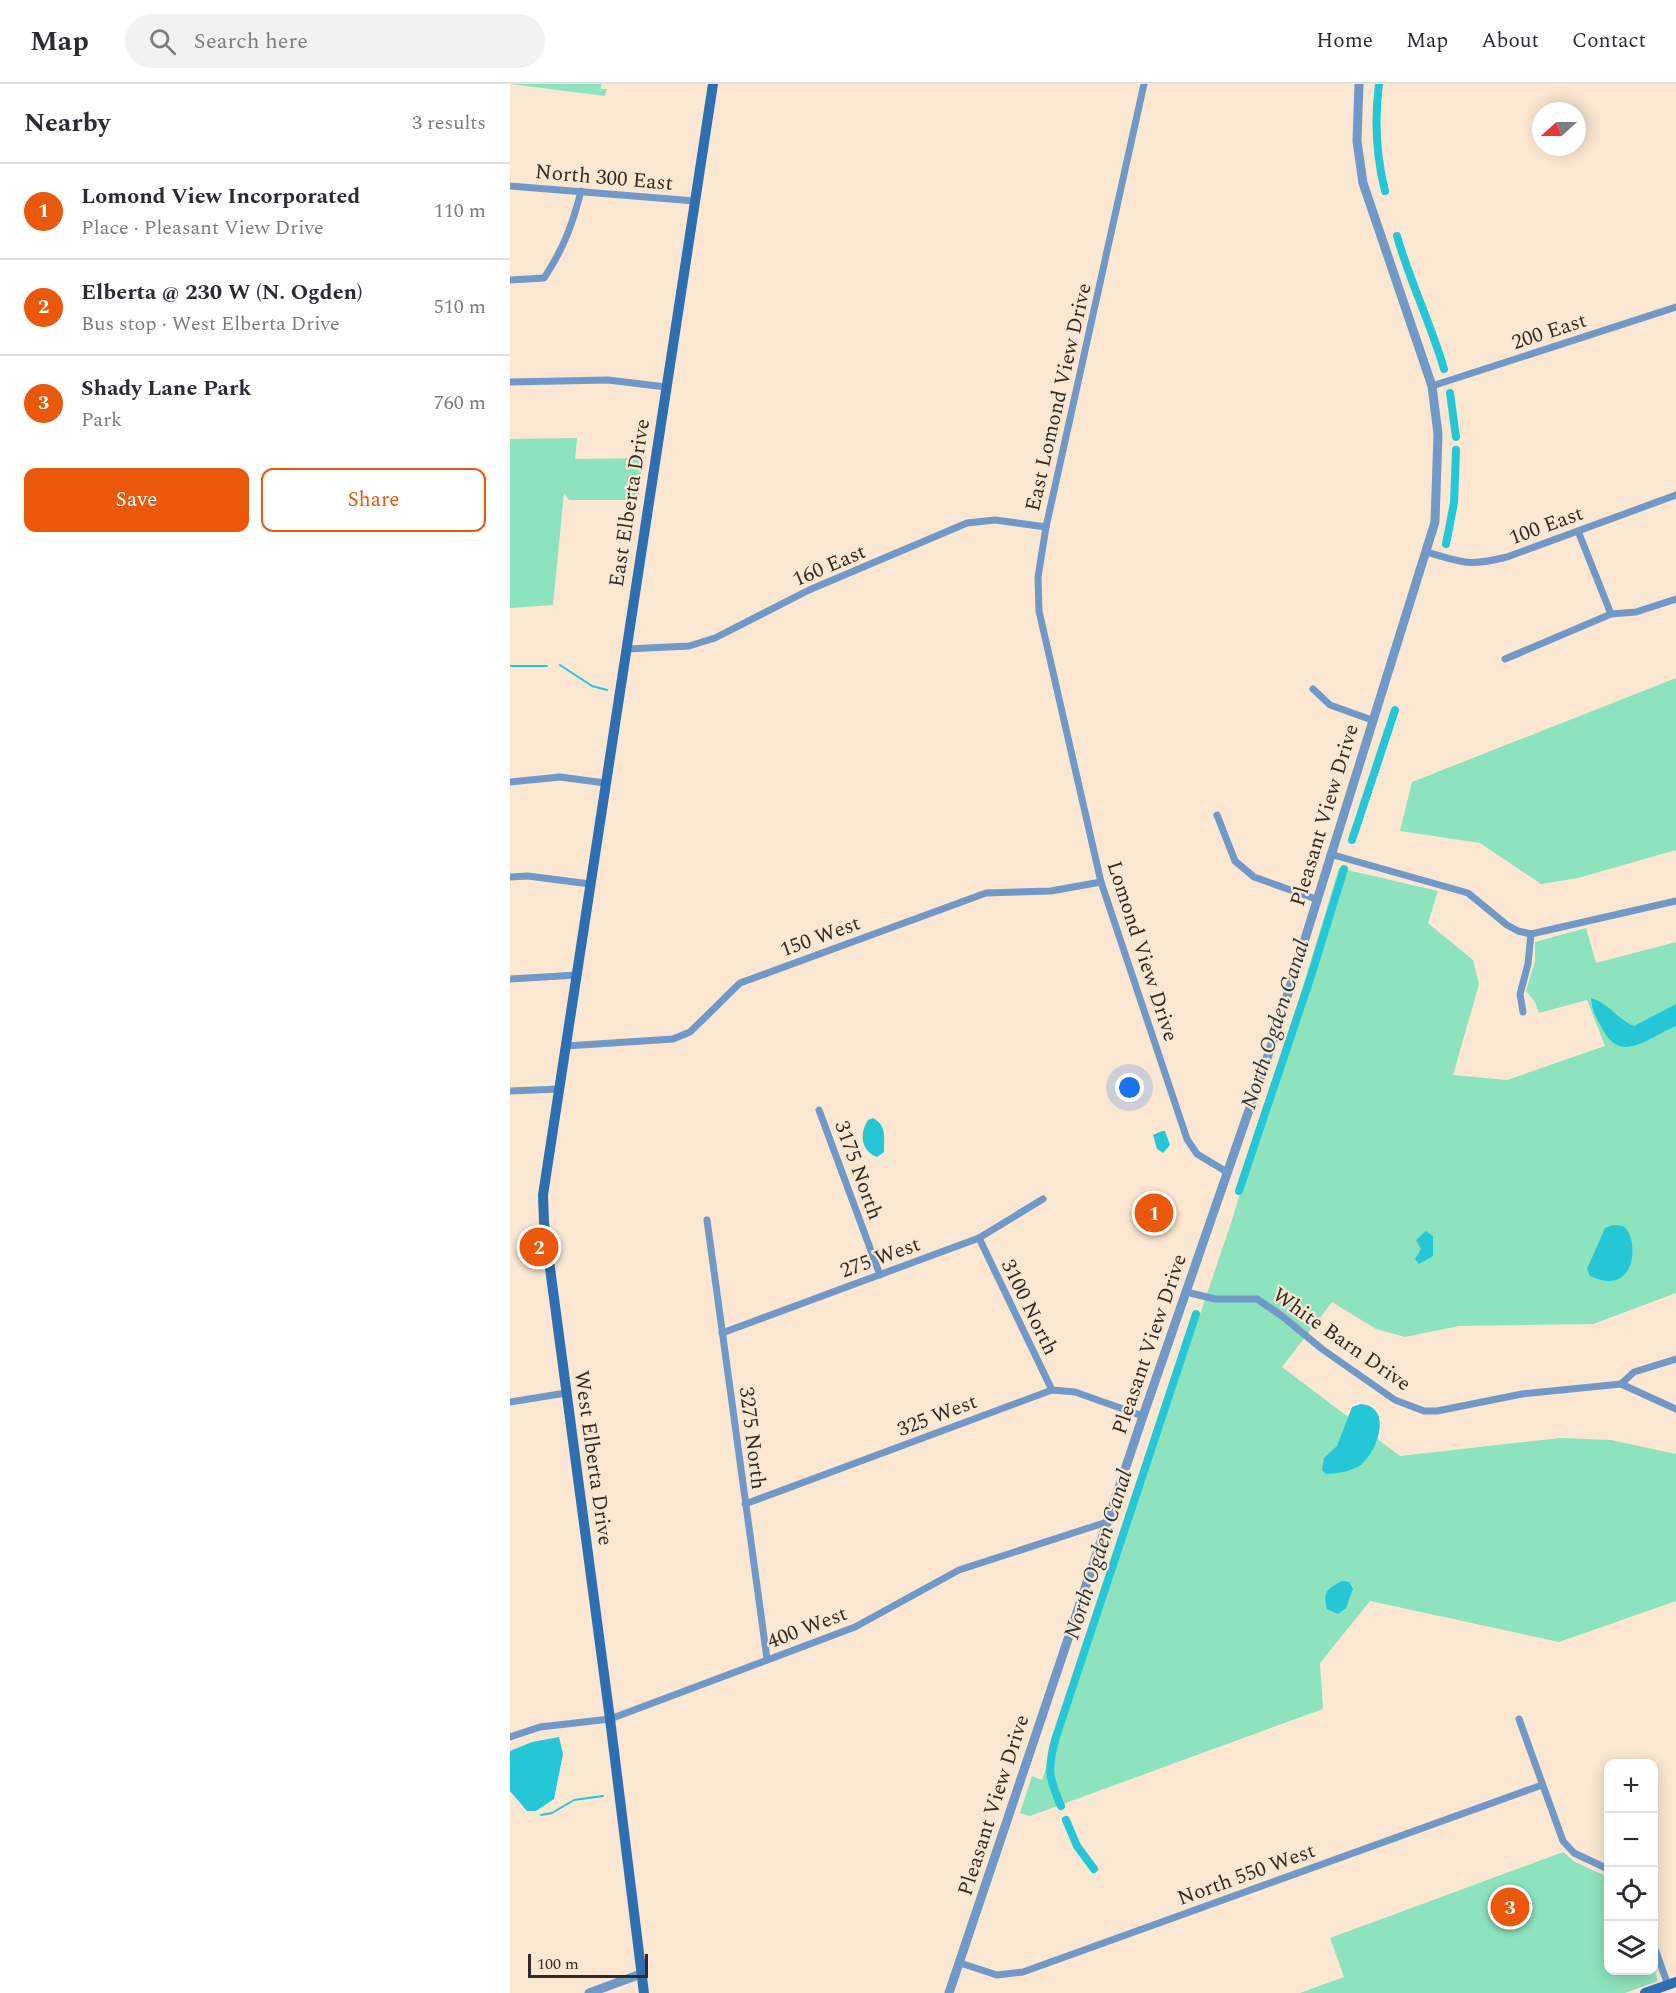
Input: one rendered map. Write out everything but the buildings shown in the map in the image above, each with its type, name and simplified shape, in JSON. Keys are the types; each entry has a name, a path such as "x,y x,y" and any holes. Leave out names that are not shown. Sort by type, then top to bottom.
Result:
{"main road":[{"name":"East Elberta Drive","path":"584,928 713,84"},
{"name":"West Elberta Drive","path":"584,928 543,1195 544,1222 644,1993"},
{"path":"1646,1993 1672,1984"}],"street":[{"name":"East Lomond View Drive","path":"1063,718 1039,611 1038,577 1046,526 1144,84"},
{"name":"Pleasant View Drive","path":"949,1993 1143,1416 1275,1035 1435,522 1439,462 1432,386 1363,183 1357,141 1359,84"},
{"name":"North 300 East","path":"510,186 695,201"},
{"path":"510,280 544,278 560,255 572,227 581,191"},
{"name":"200 East","path":"1432,386 1676,307"},
{"path":"510,382 608,380 666,387"},
{"name":"100 East","path":"1426,552 1456,563 1481,563 1507,557 1676,495"},
{"name":"160 East","path":"627,649 689,646 715,638 809,590 973,522 995,520 1046,526"},
{"path":"1578,531 1611,614"},
{"path":"1505,659 1611,614 1636,612 1676,599"},
{"path":"1312,690 1330,705 1372,720"},
{"name":"Lomond View Drive","path":"1063,718 1101,882 1187,1139 1197,1154 1227,1172"},
{"path":"510,782 560,777 605,783"},
{"path":"1217,815 1235,861 1254,876 1316,898"},
{"path":"1330,854 1468,893 1507,925 1531,934 1676,902"},
{"path":"510,877 528,876 590,884"},
{"name":"150 West","path":"566,1046 673,1039 690,1032 740,983 986,893 1051,891 1101,882"},
{"path":"1523,1012 1520,994 1528,964 1531,934"},
{"path":"510,978 577,975"},
{"path":"510,1091 560,1089"},
{"name":"3175 North","path":"819,1110 880,1275"},
{"name":"275 West","path":"722,1333 979,1238 1043,1199"},
{"name":"3275 North","path":"707,1220 767,1659"},
{"name":"3100 North","path":"979,1238 1052,1390"},
{"name":"White Barn Drive","path":"1186,1292 1215,1299 1257,1299 1395,1400 1424,1411 1437,1411 1522,1394 1621,1384 1634,1372 1676,1359"},
{"path":"1621,1384 1676,1410"},
{"name":"325 West","path":"745,1504 1052,1390 1075,1392 1143,1416"},
{"path":"510,1402 566,1393"},
{"name":"400 West","path":"510,1737 540,1727 610,1719 855,1627 960,1570 1107,1522"},
{"path":"1519,1719 1563,1841 1574,1853 1604,1867"},
{"name":"North 550 West","path":"960,1963 997,1975 1023,1972 1542,1785"},
{"path":"1658,1956 1672,1984"},
{"path":"589,1993 641,1974"}],"green space":[{"path":"510,84 601,84 601,89 607,89 605,96"},
{"path":"577,438 575,459 643,458 638,500 569,500 564,493 553,605 510,608 510,439"},
{"path":"1676,678 1676,850 1578,878 1541,884 1480,843 1400,831 1412,782"},
{"path":"1339,868 1438,891 1428,923 1473,960 1479,984 1453,1075 1507,1080 1605,1046 1587,1000 1539,1013 1535,1002 1526,991 1535,961 1535,942 1586,928 1596,963 1676,942 1676,1293 1593,1324 1459,1326 1405,1337 1376,1329 1332,1302 1282,1367 1400,1456 1560,1438 1611,1440 1676,1454 1676,1601 1559,1642 1370,1601 1320,1663 1323,1709 1030,1816 1020,1813 1032,1776 1042,1780 1232,1220"},
{"path":"1563,1852 1575,1862 1604,1875 1604,1975 1656,1975 1658,1981 1625,1993 1300,1993 1344,1977 1330,1938"}],"water":[{"path":"1591,998 1634,1026 1676,1004 1676,1026 1636,1045 1626,1047 1618,1045 1609,1039 1602,1028 1593,1010"},
{"path":"873,1118 881,1124 884,1133 884,1152 877,1157 868,1151 863,1142 865,1125"},
{"path":"1165,1131 1170,1145 1163,1153 1157,1149 1153,1135"},
{"path":"1613,1225 1623,1226 1628,1232 1633,1252 1626,1273 1618,1279 1606,1281 1590,1276 1587,1269 1605,1228"},
{"path":"1426,1231 1433,1236 1433,1256 1419,1264 1415,1259 1421,1249 1416,1240"},
{"path":"1361,1404 1371,1407 1377,1413 1380,1421 1380,1430 1373,1449 1368,1458 1358,1467 1345,1472 1326,1474 1322,1470 1324,1458 1337,1446 1352,1407"},
{"path":"1342,1581 1349,1582 1353,1589 1346,1608 1338,1614 1327,1609 1325,1598 1330,1588"},
{"path":"559,1737 563,1754 554,1799 536,1811 527,1811 510,1791 510,1751 532,1742"}],"waterway":[{"name":"North Ogden Canal","path":"1379,84 1377,138 1385,191"},
{"name":"North Ogden Canal","path":"1397,236 1444,369"},
{"name":"North Ogden Canal","path":"1450,393 1456,437"},
{"name":"North Ogden Canal","path":"1446,544 1454,503 1456,450"},
{"path":"560,665 592,686 607,690"},
{"path":"510,666 547,666"},
{"name":"North Ogden Canal","path":"1352,840 1395,710"},
{"name":"North Ogden Canal","path":"1239,1191 1344,869"},
{"name":"North Ogden Canal","path":"1061,1806 1050,1774 1055,1740 1196,1314"},
{"path":"541,1815 552,1813 574,1800 603,1796"},
{"name":"North Ogden Canal","path":"1066,1820 1077,1846 1094,1869"}],"place":[{"name":"Lomond View Incorporated","path":"1154,1213"},
{"name":"Elberta @ 230 W (N. Ogden)","path":"539,1247"},
{"name":"Shady Lane Park","path":"1510,1907"}]}
